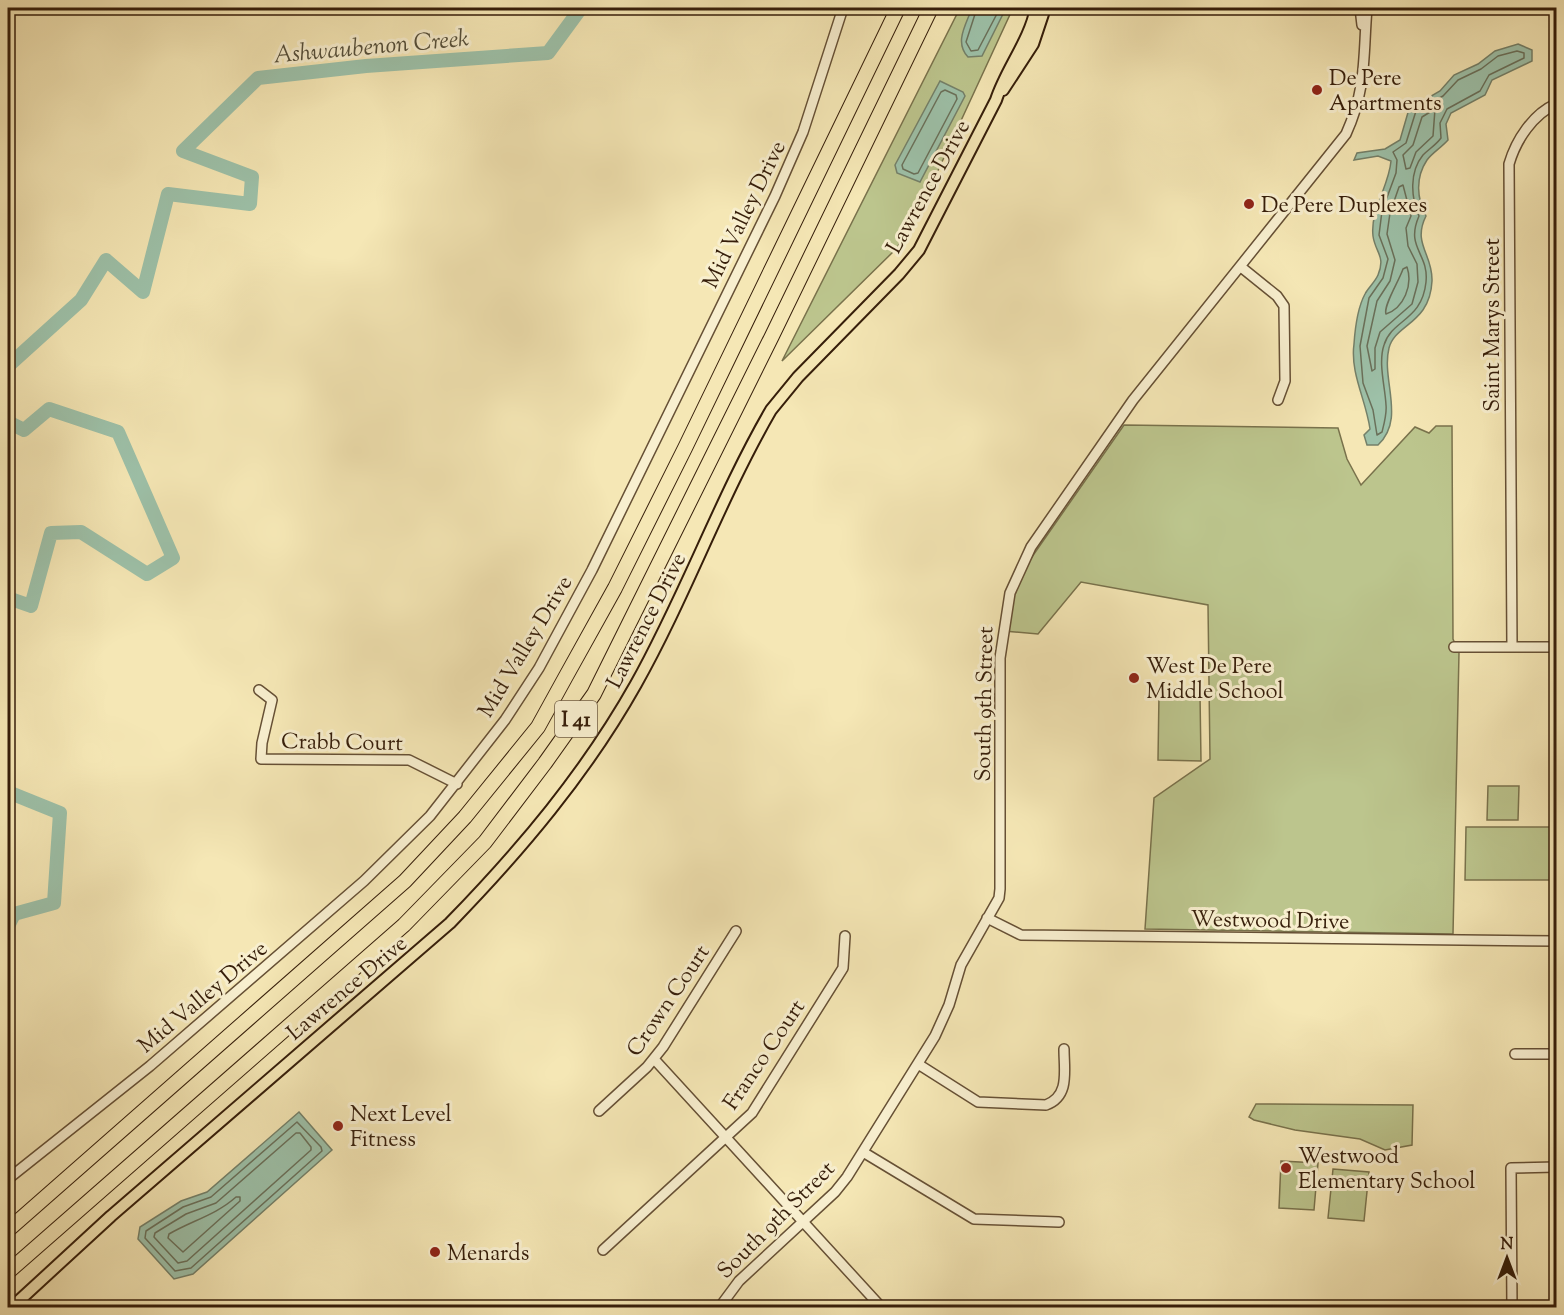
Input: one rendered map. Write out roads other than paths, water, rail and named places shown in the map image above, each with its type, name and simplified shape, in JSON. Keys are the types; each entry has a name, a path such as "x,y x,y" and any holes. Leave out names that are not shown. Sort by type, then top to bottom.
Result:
{"highway":[{"name":"I 41","path":"8,1230 405,881 465,817 538,727 625,568 898,8"},
{"name":"I 41","path":"8,1272 411,918 485,842 545,763 594,694 772,336 931,8"}],"main road":[{"name":"Lawrence Drive","path":"11,1308 111,1216 450,923 501,871 558,802 603,739 641,675 771,410 798,377 899,274 919,250 996,100 1003,78 1036,8"},
{"path":"996,100 1033,44 1045,8"}],"street":[{"name":"Mid Valley Drive","path":"8,1179 150,1066 324,917 364,881 457,784 539,668 592,570 775,196 803,132 843,8"},
{"name":"South 9th Street","path":"1360,8 1365,51"},
{"name":"South 9th Street","path":"719,1308 739,1281 835,1192 863,1152 943,1021 961,965 1000,889 1000,658 1002,630 1011,588 1031,547 1133,400 1346,134 1358,107 1365,75 1367,8"},
{"name":"Saint Marys Street","path":"1512,647 1509,164 1514,146 1544,112 1557,104"},
{"path":"1241,267 1277,296 1284,306 1286,381 1278,400"},
{"path":"1454,648 1557,647"},
{"name":"Crabb Court","path":"260,690 272,700 262,743 261,759 409,760 457,784"},
{"name":"Westwood Drive","path":"987,918 1021,935 1557,941"},
{"name":"Crown Court","path":"599,1111 654,1059 736,931"},
{"name":"Franco Court","path":"603,1250 752,1113 843,968 845,936"},
{"path":"918,1064 978,1102 1046,1105 1056,1101 1064,1091 1065,1049"},
{"path":"1515,1054 1557,1054"},
{"path":"654,1059 881,1307"},
{"path":"863,1152 974,1219 1059,1222"},
{"path":"1512,1308 1511,1168 1557,1167"}],"water":[{"path":"972,8 1006,8 982,56 968,57 962,45 962,39"},
{"path":"1518,44 1532,50 1532,61 1492,80 1485,95 1451,113 1446,124 1448,140 1429,157 1423,167 1419,181 1419,196 1426,216 1421,234 1430,263 1432,281 1430,295 1419,315 1392,340 1387,360 1392,411 1390,423 1386,435 1378,445 1367,445 1364,435 1370,429 1354,365 1354,338 1363,299 1377,278 1380,269 1381,263 1374,241 1373,226 1391,161 1378,156 1354,160 1357,153 1385,149 1400,140 1409,109 1440,91 1454,75 1478,64 1495,51"},
{"path":"940,81 963,92 965,96 920,182 897,173 895,165"},
{"path":"299,1112 332,1150 193,1274 174,1279 138,1239 140,1227 181,1201 207,1192"}],"waterway":[{"name":"Ashwaubenon Creek","path":"8,366 81,300 106,260 143,292 168,194 250,204 252,177 183,151 258,78 366,66 548,53 581,8"},
{"name":"Ashwaubenon Creek","path":"8,422 24,430 49,409 118,432 173,558 147,574 81,532 51,533 31,606 8,598"},
{"name":"Ashwaubenon Creek","path":"8,792 60,813 54,903 14,914 8,926"}],"place":[{"name":"De Pere Apartments","path":"1317,90"},
{"name":"De Pere Duplexes","path":"1249,204"},
{"name":"West De Pere Middle School","path":"1134,678"},
{"name":"Next Level Fitness","path":"338,1126"},
{"name":"Westwood Elementary School","path":"1286,1168"},
{"name":"Menards","path":"435,1252"}]}
